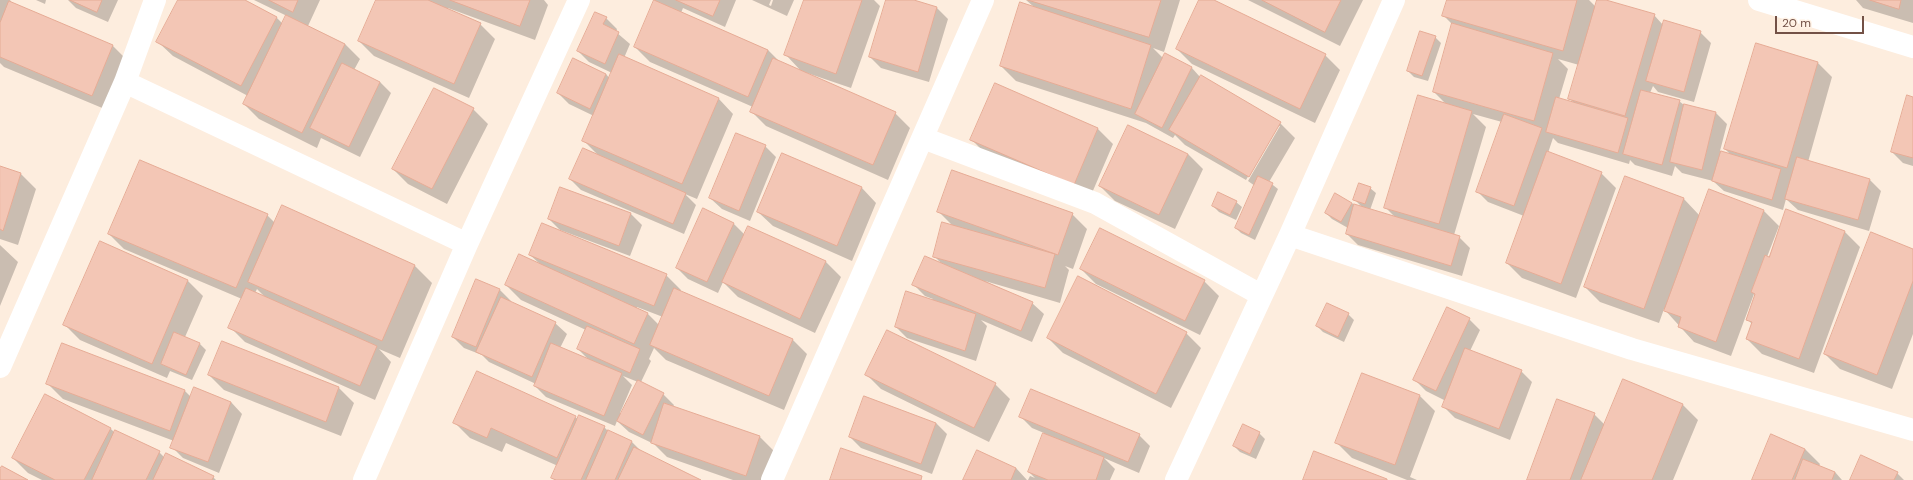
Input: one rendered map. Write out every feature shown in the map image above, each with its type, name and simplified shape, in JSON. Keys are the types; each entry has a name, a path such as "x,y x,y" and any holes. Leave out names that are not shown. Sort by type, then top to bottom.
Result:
{"street":[{"path":"0,367 125,82 155,0"},
{"path":"364,480 467,244 579,0"},
{"path":"772,480 983,0"},
{"path":"1176,480 1290,235 1394,0"},
{"path":"1759,0 1913,47"},
{"path":"125,82 467,244"},
{"path":"923,138 1095,203 1261,295"},
{"path":"1290,235 1632,349 1913,430"}],"building":[{"path":"70,0 102,0 97,12"},
{"path":"178,0 245,0 277,17 241,86 156,42"},
{"path":"269,0 298,0 293,12"},
{"path":"376,0 428,0 481,23 454,84 358,41"},
{"path":"450,0 530,0 520,26"},
{"path":"654,0 768,50 748,97 634,47"},
{"path":"676,0 720,0 713,16"},
{"path":"804,0 862,0 836,74 784,55"},
{"path":"886,0 914,0 937,7 918,72 869,57"},
{"path":"1028,0 1161,0 1149,37"},
{"path":"1199,0 1214,0 1326,54 1300,109 1176,49"},
{"path":"1262,0 1341,0 1325,32"},
{"path":"1447,0 1577,0 1563,51 1442,16"},
{"path":"1597,0 1606,0 1655,14 1625,116 1568,99"},
{"path":"1870,0 1901,0 1899,9"},
{"path":"9,1 113,45 92,96 0,57 0,23"},
{"path":"1020,2 1151,45 1131,109 1000,66"},
{"path":"595,12 607,17 603,24 619,32 605,64 577,51"},
{"path":"286,15 345,44 302,133 243,104"},
{"path":"1664,20 1701,31 1684,92 1646,81"},
{"path":"1452,23 1553,53 1534,121 1433,92"},
{"path":"1420,31 1436,36 1422,76 1407,71"},
{"path":"1756,43 1818,62 1787,168 1724,149"},
{"path":"1165,53 1192,67 1162,128 1135,114"},
{"path":"619,54 719,98 682,184 582,141"},
{"path":"573,58 606,74 590,109 557,93"},
{"path":"773,58 896,112 873,165 750,112"},
{"path":"342,63 380,82 349,147 310,128"},
{"path":"1201,75 1281,122 1249,177 1169,130"},
{"path":"995,83 1098,128 1074,185 970,140"},
{"path":"434,88 474,108 432,189 392,169"},
{"path":"1641,90 1680,100 1662,165 1623,154"},
{"path":"1418,95 1472,111 1439,224 1384,208"},
{"path":"1907,95 1913,97 1913,158 1891,152"},
{"path":"1556,97 1628,118 1618,153 1546,132"},
{"path":"1684,104 1716,112 1702,170 1670,162"},
{"path":"1504,114 1542,128 1514,206 1476,192"},
{"path":"1128,125 1188,154 1159,215 1099,186"},
{"path":"736,133 766,145 739,211 709,198"},
{"path":"583,148 686,193 673,224 569,179"},
{"path":"1547,151 1602,172 1561,284 1506,263"},
{"path":"1721,151 1781,169 1772,200 1712,181"},
{"path":"782,153 862,187 837,246 757,212"},
{"path":"1797,157 1870,179 1858,220 1785,199"},
{"path":"140,160 268,214 236,288 108,234"},
{"path":"0,166 21,173 3,231 0,229"},
{"path":"952,170 1073,213 1058,255 937,212"},
{"path":"1258,176 1273,183 1249,235 1235,228"},
{"path":"1625,176 1684,198 1644,309 1584,287"},
{"path":"1359,183 1371,187 1365,204 1353,200"},
{"path":"560,187 631,213 619,246 548,219"},
{"path":"1709,189 1764,210 1716,342 1678,327 1681,317 1664,311"},
{"path":"1218,192 1237,201 1230,215 1212,206"},
{"path":"1335,193 1352,203 1341,222 1325,213"},
{"path":"1354,204 1460,236 1451,266 1346,234"},
{"path":"282,205 415,265 382,341 248,282"},
{"path":"703,208 734,223 707,282 676,268"},
{"path":"1786,209 1845,231 1799,359 1746,339 1752,322 1746,320 1755,294 1751,292 1765,255 1769,257"},
{"path":"942,222 1055,254 1045,288 933,257"},
{"path":"542,223 667,274 654,306 529,255"},
{"path":"748,226 826,261 800,319 722,282"},
{"path":"1100,228 1205,280 1185,321 1080,269"},
{"path":"1871,232 1913,249 1913,281 1877,375 1824,354"},
{"path":"100,241 188,280 152,364 63,325"},
{"path":"519,254 648,313 634,344 505,285"},
{"path":"925,256 1033,302 1021,331 912,285"},
{"path":"1078,276 1187,332 1156,394 1047,338"},
{"path":"476,279 500,289 476,347 452,337"},
{"path":"246,288 377,346 360,386 228,328"},
{"path":"674,288 793,339 769,396 650,345"},
{"path":"906,291 976,314 965,351 895,327"},
{"path":"501,297 556,322 532,377 476,352"},
{"path":"1327,303 1349,313 1338,337 1316,326"},
{"path":"1447,307 1470,318 1436,391 1413,380"},
{"path":"587,326 640,349 630,373 577,349"},
{"path":"887,330 996,383 974,428 865,375"},
{"path":"174,332 200,343 186,375 161,364"},
{"path":"222,341 339,387 326,422 208,375"},
{"path":"62,343 185,390 170,431 46,384"},
{"path":"551,343 622,373 604,416 534,386"},
{"path":"1465,348 1522,370 1499,429 1442,407"},
{"path":"477,371 576,416 557,458 491,428 487,438 453,423"},
{"path":"1362,373 1420,395 1395,465 1335,443"},
{"path":"1623,379 1683,404 1652,480 1581,480"},
{"path":"638,380 664,393 643,435 617,421"},
{"path":"194,387 231,402 208,462 170,448"},
{"path":"1031,389 1140,434 1128,462 1019,417"},
{"path":"45,394 111,428 84,480 55,480 12,458"},
{"path":"864,396 936,423 921,464 849,437"},
{"path":"1557,399 1595,413 1570,480 1527,480"},
{"path":"664,403 760,436 746,476 651,443"},
{"path":"579,415 605,426 581,480 556,480 551,478"},
{"path":"1243,424 1260,432 1250,454 1233,446"},
{"path":"115,430 160,451 146,480 92,480"},
{"path":"608,430 632,441 615,480 586,480"},
{"path":"1043,433 1104,457 1096,480 1048,480 1028,472"},
{"path":"1771,434 1805,449 1792,480 1752,480"},
{"path":"634,447 701,480 618,480"},
{"path":"841,448 922,476 921,480 830,480"},
{"path":"977,450 1016,468 1011,480 963,480"},
{"path":"1314,451 1387,479 1387,480 1303,480"},
{"path":"166,453 214,476 212,480 153,480"},
{"path":"1861,455 1898,472 1894,480 1850,480"},
{"path":"1803,459 1835,472 1832,480 1795,480"},
{"path":"2,466 28,480 0,480 0,469"}]}
